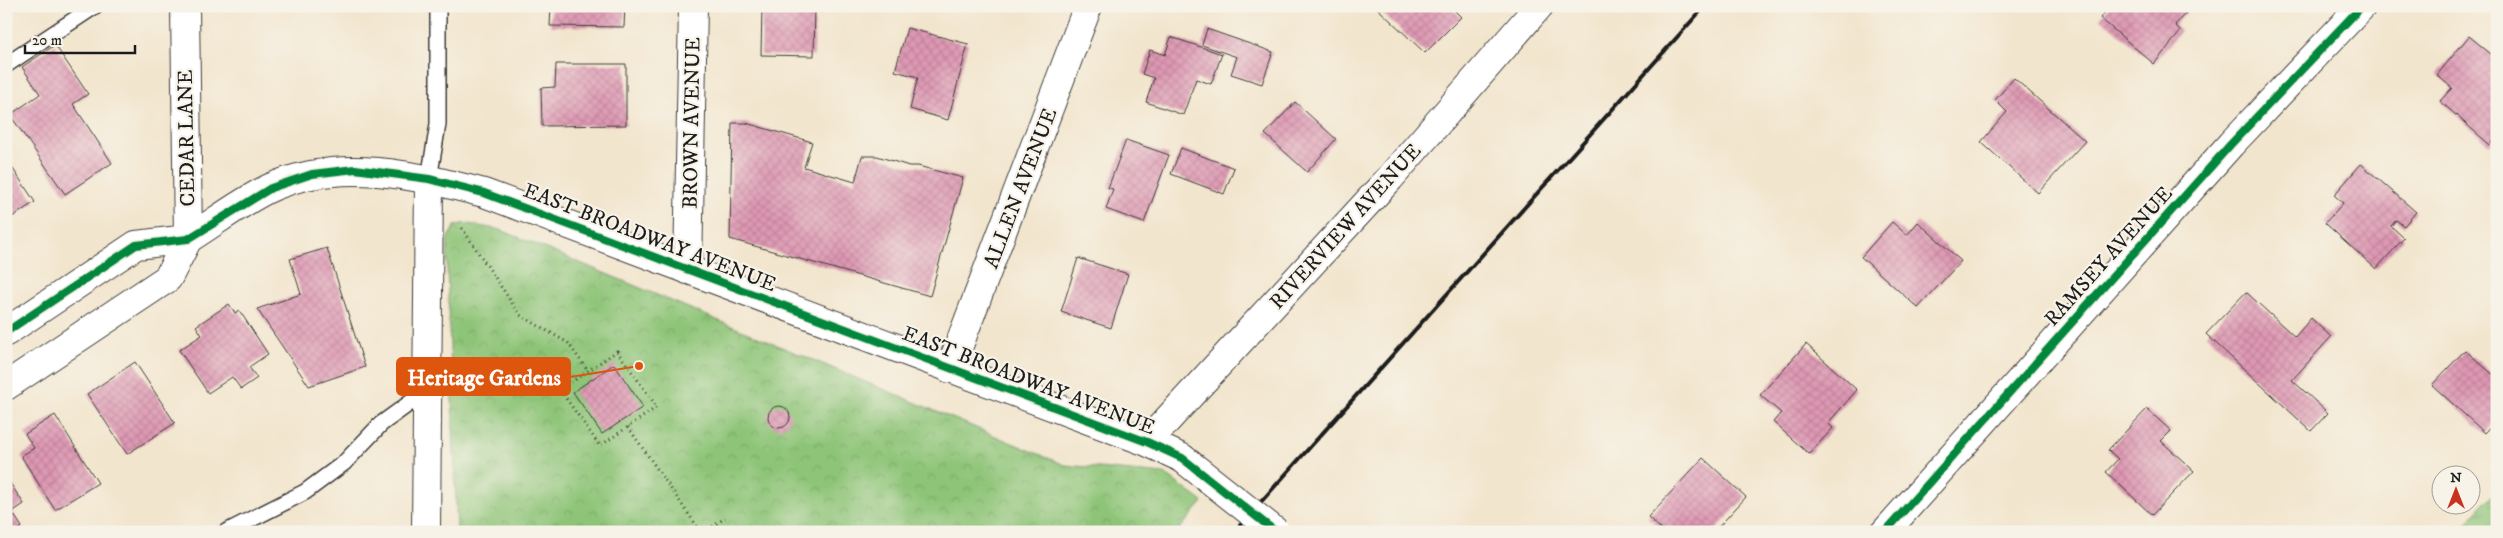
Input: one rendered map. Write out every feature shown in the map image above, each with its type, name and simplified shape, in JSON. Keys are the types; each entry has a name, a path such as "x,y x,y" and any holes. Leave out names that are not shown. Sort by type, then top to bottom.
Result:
{"street":[{"name":"CEDAR LANE","path":"185,6 188,239"},
{"name":"BROWN AVENUE","path":"688,270 694,6"},
{"name":"ALLEN AVENUE","path":"950,369 1088,6"},
{"name":"RIVERVIEW AVENUE","path":"1147,442 1390,178 1539,6"},
{"name":"RAMSEY AVENUE","path":"1885,532 2231,144 2362,6"},
{"name":"EAST BROADWAY AVENUE","path":"6,332 136,245 188,239 271,188 312,174 355,169 429,179 484,192 1147,442 1182,458 1276,532"},
{"path":"426,532 429,179"},
{"path":"6,386 168,278 188,239"}],"lane":[{"path":"6,65 95,6"},
{"path":"429,179 438,124 438,6"},
{"path":"226,532 305,492 344,463 381,424 426,392"}],"path":[{"path":"461,227 520,315 568,344 588,371"},
{"path":"617,351 657,407 628,427 600,446 560,390 617,351"},
{"path":"628,427 700,532"},
{"path":"704,532 725,518"}],"green space":[{"path":"464,223 501,230 1065,465 1165,474 1203,502 1177,532 457,532 447,267 448,237 455,226"},
{"path":"2497,489 2497,532 2458,532 2473,516 2480,516 2480,508"}],"building":[{"path":"551,6 625,6 624,27 550,26"},
{"path":"762,6 815,6 814,56 761,55"},
{"path":"1375,6 1450,6 1461,17 1425,53"},
{"path":"2110,6 2188,6 2190,8 2175,25 2181,31 2154,64 2100,18"},
{"path":"907,28 968,44 948,120 910,109 918,77 895,71"},
{"path":"1207,29 1273,52 1262,84 1231,74 1237,57 1202,45"},
{"path":"2469,36 2497,59 2497,137 2490,145 2440,101 2452,88 2437,75"},
{"path":"1171,37 1222,54 1211,84 1196,79 1183,115 1146,102 1154,78 1142,74 1150,50 1165,55"},
{"path":"55,45 88,94 73,104 112,163 65,194 10,115 40,94 22,67"},
{"path":"556,64 626,64 626,125 542,126 541,88 555,87"},
{"path":"2014,78 2085,141 2038,193 1981,142 2007,112 1995,100"},
{"path":"1295,102 1336,139 1307,172 1265,134"},
{"path":"732,123 746,123 812,142 804,167 855,182 862,156 877,156 909,166 918,166 963,178 930,296 730,239"},
{"path":"1126,140 1169,155 1144,223 1106,209 1113,189 1108,188"},
{"path":"1181,148 1234,168 1224,194 1171,174"},
{"path":"2361,164 2416,212 2404,226 2396,220 2391,226 2404,238 2376,269 2325,223 2343,203 2334,195"},
{"path":"11,166 35,202 6,221 6,169"},
{"path":"1892,222 1907,235 1918,222 1961,261 1918,308 1861,257"},
{"path":"327,248 365,367 309,386 257,309 301,294 290,259"},
{"path":"1078,258 1128,274 1111,328 1061,312"},
{"path":"2246,292 2295,337 2311,318 2331,337 2292,380 2328,413 2311,431 2206,334"},
{"path":"229,304 235,313 239,310 268,354 249,367 257,378 241,389 232,377 208,393 179,350 202,335 196,326"},
{"path":"1806,344 1857,390 1828,423 1833,428 1809,454 1773,422 1781,413 1760,395"},
{"path":"2465,350 2497,378 2497,420 2485,433 2432,385"},
{"path":"135,362 175,423 127,454 87,394"},
{"path":"614,364 643,407 602,434 573,392"},
{"path":"779,406 787,409 790,417 787,425 779,428 771,425 768,417 771,409"},
{"path":"2147,409 2171,431 2161,441 2194,471 2152,515 2106,472 2118,459 2108,450"},
{"path":"55,415 98,483 55,510 21,456 34,448 25,434"},
{"path":"1703,458 1746,497 1714,532 1664,532 1648,517"},
{"path":"6,477 24,504 12,512 22,527 15,532 6,532"}],"railway":[{"path":"1234,532 1705,6"}],"cycle path":[{"path":"1885,532 2231,144 2362,6"},
{"path":"6,332 136,245 188,239 271,188 312,174 355,169 429,179 484,193 1147,442 1182,458 1276,532"}],"place":[{"name":"Heritage Gardens","path":"639,366"}]}
